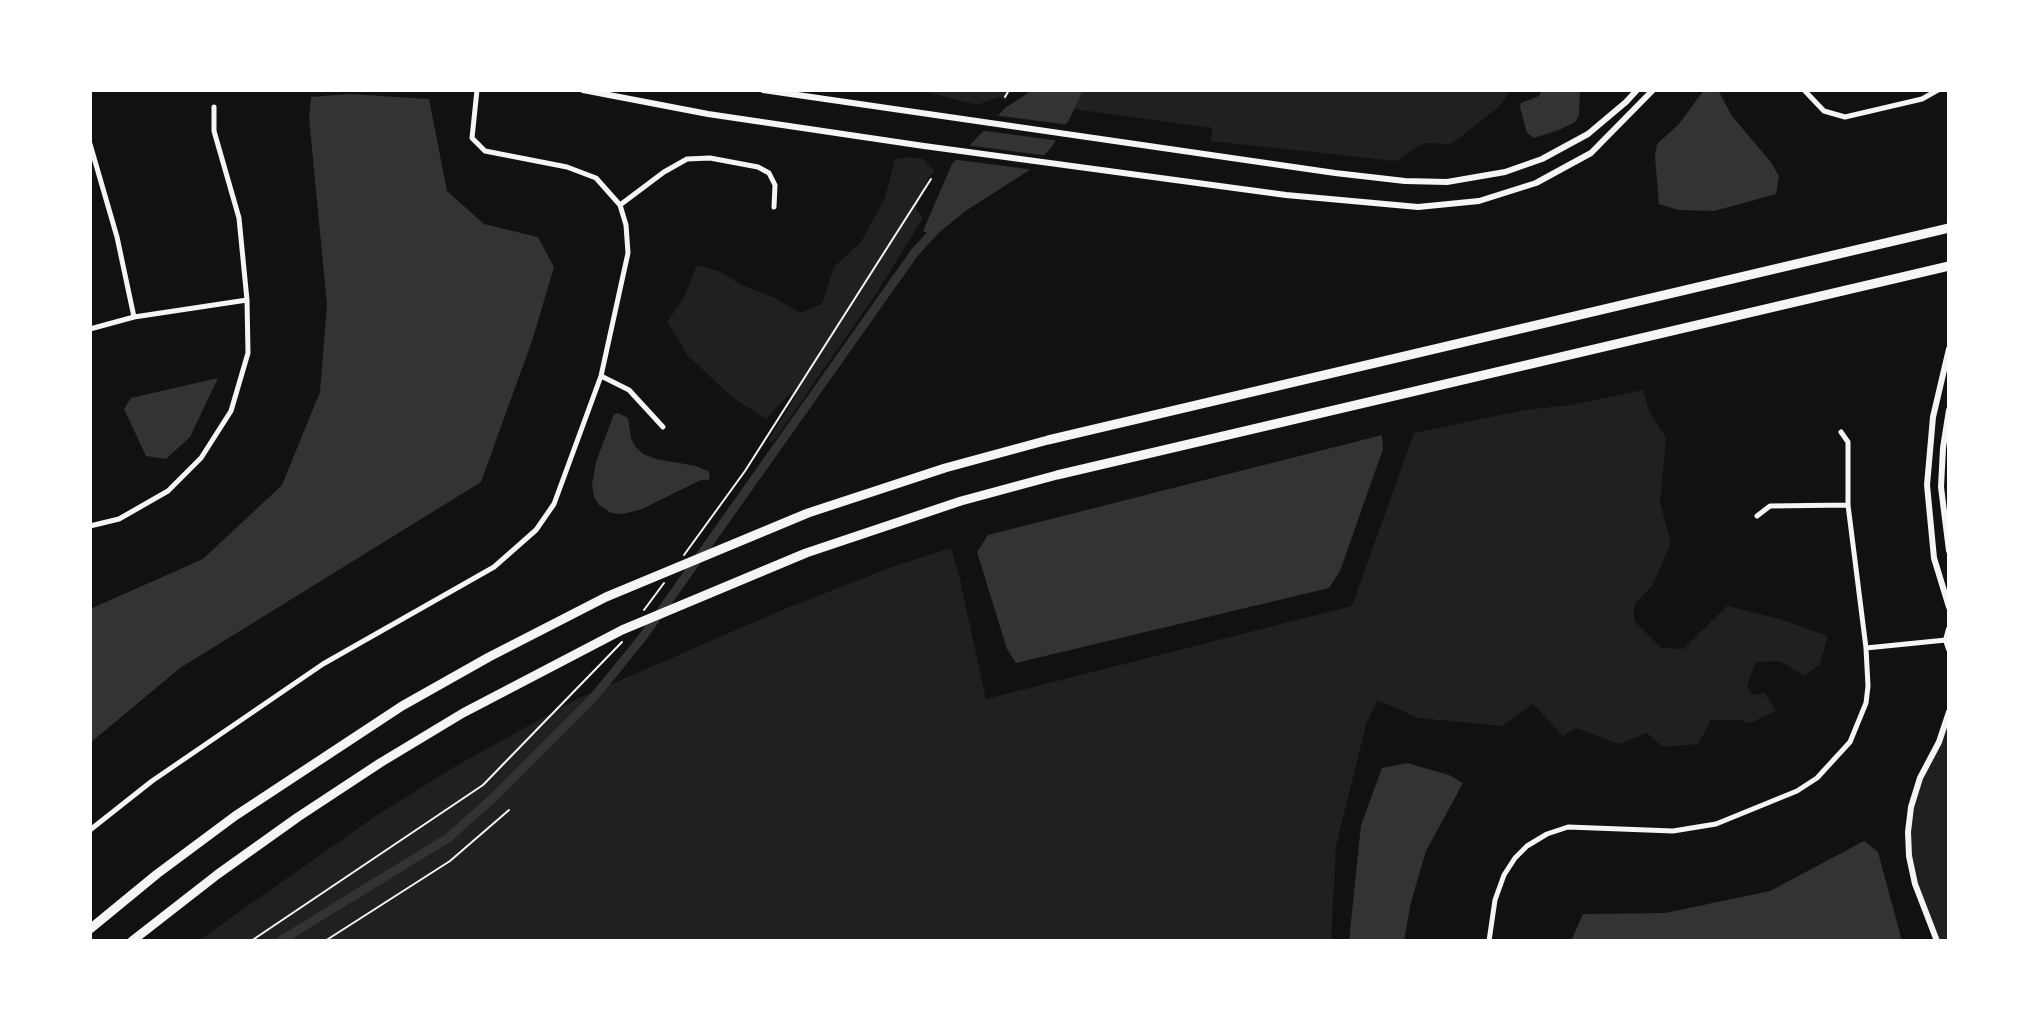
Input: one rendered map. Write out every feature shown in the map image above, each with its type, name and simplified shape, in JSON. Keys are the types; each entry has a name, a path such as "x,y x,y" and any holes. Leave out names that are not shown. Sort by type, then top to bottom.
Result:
{"highway":[{"path":"90,929 215,830 371,725 536,632 668,569 808,513 998,453 1949,228"},
{"path":"132,941 227,867 380,763 507,689 622,630 783,562 961,501 1104,463 1949,266"}],"street":[{"path":"90,830 152,781 323,664 494,567 536,530 554,504 601,376 628,253 626,225 620,205 596,178 567,167 485,151 472,138 477,90"},
{"path":"583,90 708,114 924,146 1315,198 1418,207 1479,201 1536,183 1591,153 1653,90"},
{"path":"763,90 1335,173 1447,182 1505,172 1542,159 1588,134 1637,90"},
{"path":"1804,90 1824,111 1845,117 1922,99 1938,90"},
{"path":"90,526 119,519 168,491 201,458 231,411 248,353 247,300 239,218 214,131 214,107"},
{"path":"90,144 117,237 134,317"},
{"path":"620,205 687,159 710,158 758,167 769,173 775,185 774,207"},
{"path":"90,329 134,317 247,300"},
{"path":"1949,349 1933,417 1927,485 1934,558 1949,607"},
{"path":"601,376 629,390 663,427"},
{"path":"1949,410 1941,487 1949,551"},
{"path":"1489,941 1495,900 1504,875 1527,846 1547,834 1568,827 1673,831 1716,824 1797,791 1835,762 1850,742 1867,694 1866,648 1848,505 1848,442 1841,432"},
{"path":"1757,516 1770,506 1848,505"},
{"path":"1949,629 1946,640 1949,649"},
{"path":"1866,648 1946,640"},
{"path":"1937,941 1915,884 1908,832 1911,807 1920,778 1939,742 1949,712"}],"path":[{"path":"1005,97 1009,90"},
{"path":"325,941 450,861 509,810"}],"shaded area":[{"path":"920,90 1007,90 1006,101 999,97 977,105"},
{"path":"1028,90 1511,90 1498,108 1451,144 1423,143 1396,161 1211,141 1212,128 1022,102"},
{"path":"1033,90 1083,90 1051,148 1028,171 967,210 937,234 923,231 952,164 1005,108"},
{"path":"1542,90 1580,90 1579,115 1575,122 1534,138 1527,133 1520,107 1521,103 1539,96"},
{"path":"1704,90 1718,90 1732,116 1770,161 1779,176 1776,194 1714,211 1678,210 1659,204 1655,157 1657,144 1679,124"},
{"path":"348,94 429,99 447,191 484,224 538,237 554,267 533,338 481,482 180,668 90,743 90,609 203,559 282,485 320,392 327,305 309,118 311,97"},
{"path":"895,159 923,159 935,171 928,179 916,209 923,218 876,294 773,442 768,441 796,395 791,393 766,419 732,397 688,356 667,322 684,298 697,265 719,271 800,313 822,304 834,267 861,242 885,198"},
{"path":"218,378 190,437 166,459 146,456 124,409 131,398"},
{"path":"1643,390 1649,411 1666,438 1660,503 1671,543 1652,586 1634,604 1634,621 1661,648 1683,649 1727,606 1780,619 1828,636 1820,664 1804,676 1780,661 1756,662 1747,686 1753,695 1765,693 1776,711 1750,723 1711,720 1698,744 1663,747 1647,733 1619,744 1576,728 1563,736 1533,704 1502,726 1418,718 1377,700 1366,725 1336,846 1331,941 198,941 377,815 456,766 575,700 782,610 889,568 951,548 986,699 1352,606 1414,433"},
{"path":"614,414 628,418 631,438 643,454 696,466 708,471 709,480 701,480 642,509 623,514 611,513 599,505 592,485 596,462"},
{"path":"1382,435 1383,449 1340,571 1329,588 1016,663 1007,649 977,552 988,535"},
{"path":"1949,712 1949,941 1937,941 1915,884 1908,832 1920,778"},
{"path":"1407,763 1449,775 1463,783 1426,851 1411,902 1404,941 1349,941 1361,825 1382,768"},
{"path":"1864,841 1878,852 1902,941 1571,941 1583,914 1665,913 1770,891"}],"pier":[{"path":"993,115 1070,125 1060,141 979,130"},
{"path":"965,145 1049,156 1035,170 951,159"}],"waterway":[{"path":"280,941 448,838 494,797 594,697 642,638 915,252 939,226"}]}
